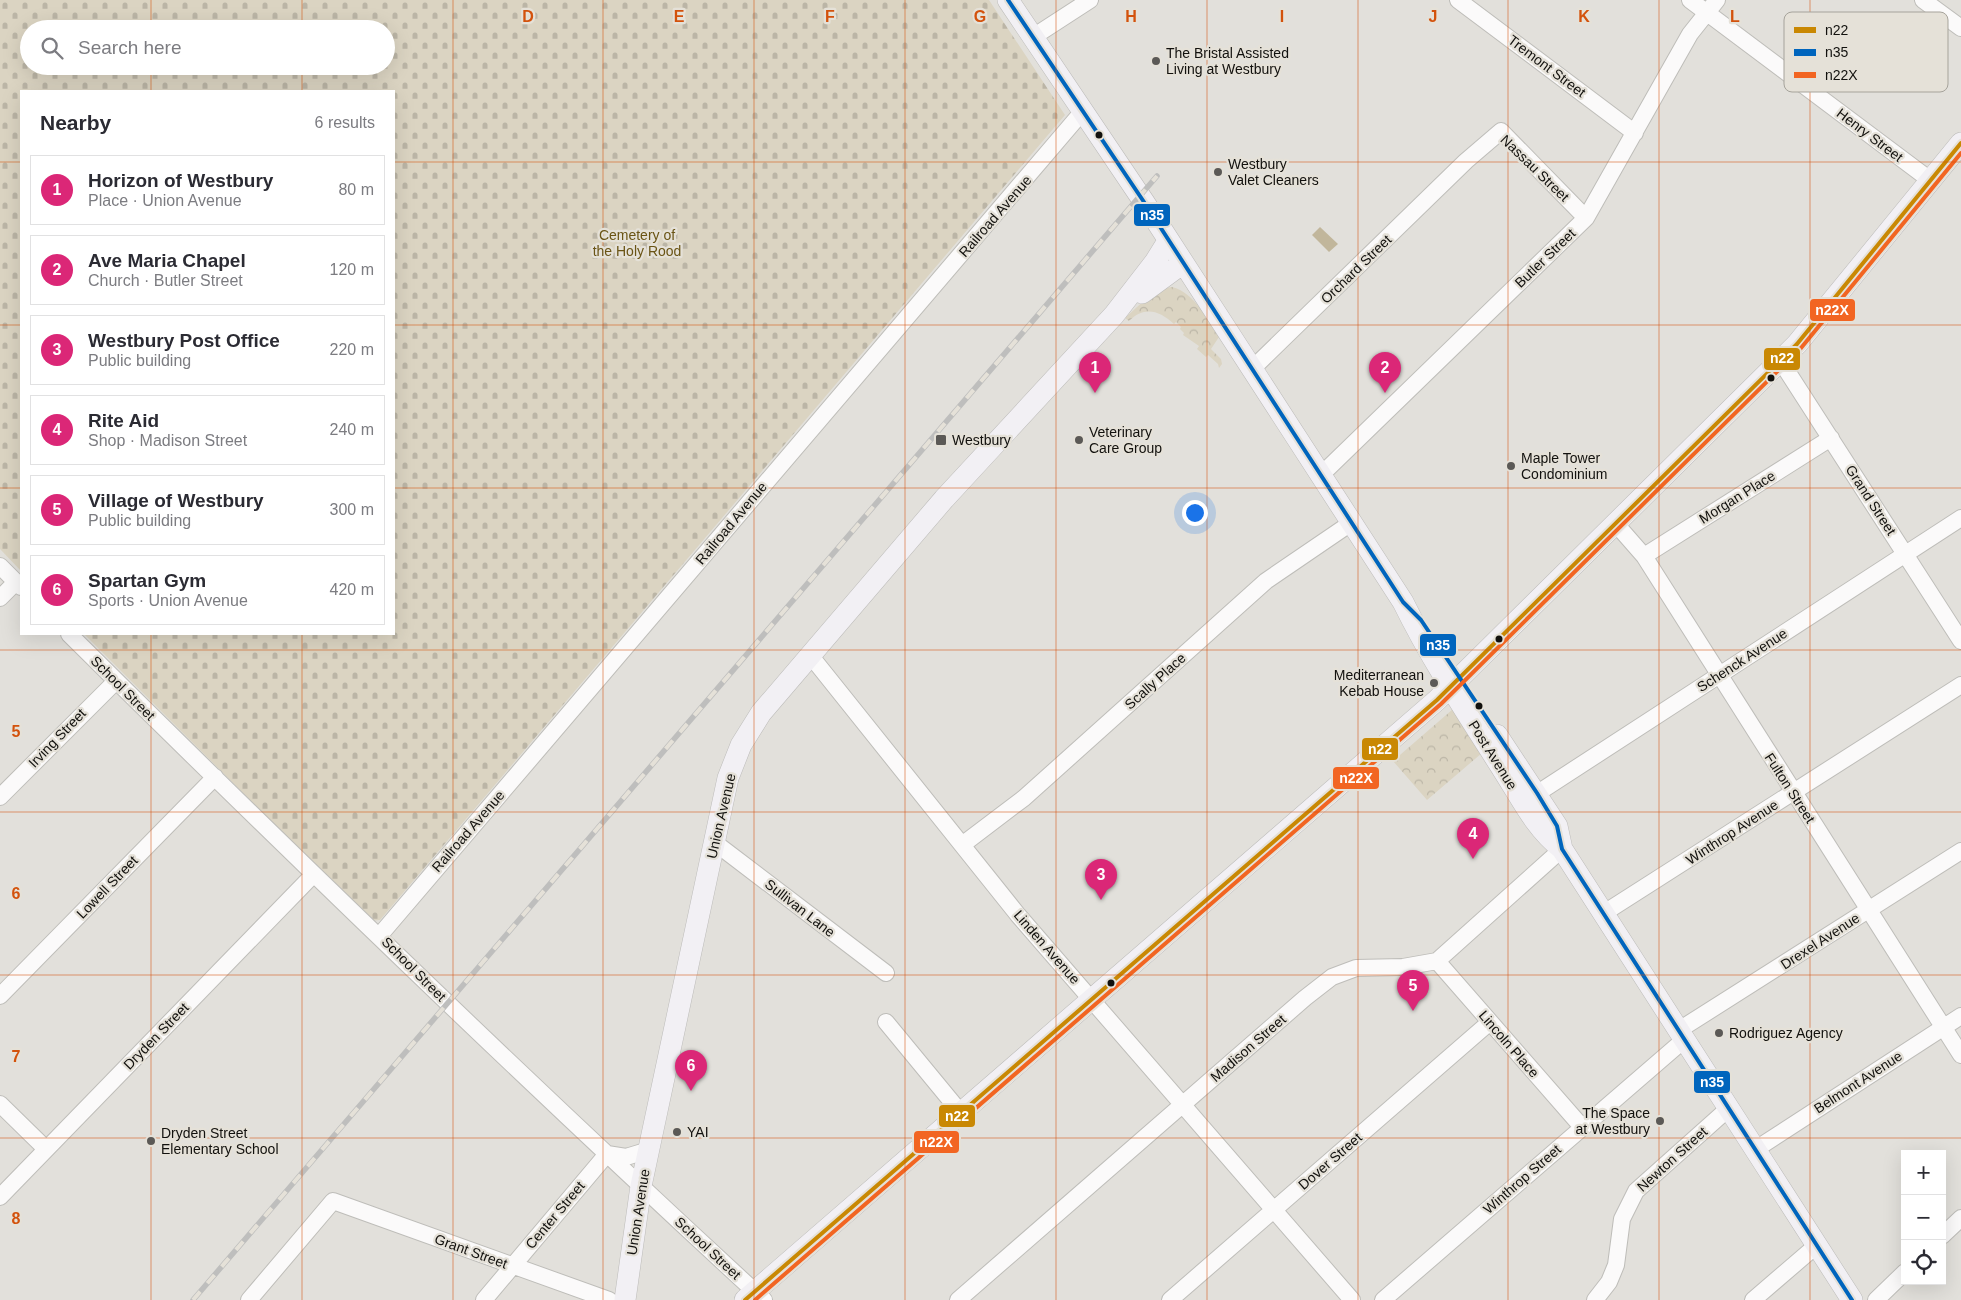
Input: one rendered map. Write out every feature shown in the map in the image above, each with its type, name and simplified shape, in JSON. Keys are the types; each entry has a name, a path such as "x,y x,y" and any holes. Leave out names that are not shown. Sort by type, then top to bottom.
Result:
{"main road":[{"name":"Post Avenue","path":"1008,0 1183,263 1251,370 1262,383 1403,602 1421,620 1456,682 1530,798 1544,835 1562,849 1852,1300"},
{"path":"755,1297 961,1113 1456,682 1797,344 1961,143"},
{"name":"Union Avenue","path":"625,1300 641,1186 728,778 741,745 761,713 949,494 1114,315 1155,262 1168,241"},
{"name":"Union Avenue","path":"1114,315 1183,263"}],"street":[{"path":"1033,37 1090,0"},
{"name":"Tremont Street","path":"1458,0 1635,133"},
{"name":"Henry Street","path":"1690,0 1712,6 1784,63"},
{"path":"1923,0 1939,12"},
{"name":"Butler Street","path":"1321,475 1586,218 1690,34 1712,6"},
{"path":"1948,18 1961,28"},
{"name":"Henry Street","path":"1820,92 1930,180"},
{"name":"Railroad Avenue","path":"380,935 1083,111"},
{"name":"Nassau Street","path":"1460,167 1501,131 1586,218"},
{"name":"Orchard Street","path":"1251,370 1460,167"},
{"name":"Grand Street","path":"1780,360 1961,641"},
{"name":"Morgan Place","path":"1644,556 1831,438"},
{"name":"Schenck Avenue","path":"1530,798 1961,518"},
{"name":"Scally Place","path":"962,845 1024,798 1266,581 1351,523"},
{"name":"Fulton Street","path":"1616,524 1644,556 1718,676 1961,1055"},
{"path":"0,566 19,584 0,598"},
{"name":"School Street","path":"69,635 214,778 380,935 471,1026 641,1186 755,1297"},
{"name":"Linden Avenue","path":"810,655 1018,915 1352,1300"},
{"name":"Irving Street","path":"0,797 116,680"},
{"name":"Winthrop Avenue","path":"1604,913 1961,685"},
{"name":"Lowell Street","path":"0,996 214,778"},
{"name":"Sullivan Lane","path":"714,842 886,973"},
{"path":"1437,961 1562,849"},
{"name":"Drexel Avenue","path":"1682,1035 1868,910 1961,851"},
{"name":"Dryden Street","path":"0,1197 314,874"},
{"name":"Lincoln Place","path":"1437,961 1582,1127"},
{"name":"Madison Street","path":"958,1300 1305,998 1332,977 1356,968 1403,967 1437,961"},
{"name":"Belmont Avenue","path":"1756,1149 1961,1016"},
{"path":"886,1022 961,1113"},
{"name":"Dover Street","path":"1170,1300 1490,1022"},
{"name":"Winthrop Street","path":"1383,1300 1582,1127 1682,1035"},
{"path":"0,1104 46,1149"},
{"name":"Newton Street","path":"1595,1300 1609,1282 1616,1265 1622,1219 1636,1191 1729,1108"},
{"path":"607,1154 626,1157 649,1150"},
{"name":"Center Street","path":"484,1300 607,1154"},
{"name":"Grant Street","path":"249,1300 332,1201 609,1300"},
{"path":"1946,1232 1961,1218"},
{"path":"1753,1300 1816,1245"},
{"path":"1876,1300 1901,1276"}],"green space":[{"name":"Cemetery of the Holy Rood","path":"0,0 989,0 1065,115 380,920 371,921 85,635 395,635 395,90 20,90 20,570 0,549"},
{"path":"1172,287 1194,300 1219,337 1211,349 1221,359 1222,364 1219,368 1218,364 1208,355 1206,357 1197,349 1199,346 1183,335 1181,327 1176,322 1174,324 1163,316 1152,312 1140,313 1129,321 1125,318 1153,294"},
{"path":"1453,709 1482,753 1427,800 1393,761"}],"shaded area":[{"path":"1320,227 1338,244 1329,252 1312,235"}],"railway":[{"path":"193,1300 1157,176"}],"transit line":[{"name":"n35","path":"1008,0 1144,202 1403,602 1421,620 1537,793 1557,826 1562,849 1852,1300"},
{"name":"n22","path":"745,1300 1437,700 1797,344 1961,143"},
{"name":"n22X","path":"755,1300 1441,704 1801,348 1961,153"}],"place":[{"name":"The Bristal Assisted Living at Westbury","path":"1156,61"},
{"name":"Westbury Valet Cleaners","path":"1218,172"},
{"name":"Horizon of Westbury","path":"1095,393"},
{"name":"Ave Maria Chapel","path":"1385,393"},
{"name":"Westbury","path":"941,440"},
{"name":"Veterinary Care Group","path":"1079,440"},
{"name":"Maple Tower Condominium","path":"1511,466"},
{"name":"Mediterranean Kebab House","path":"1434,683"},
{"name":"Rite Aid","path":"1473,859"},
{"name":"Westbury Post Office","path":"1101,900"},
{"name":"Village of Westbury","path":"1413,1011"},
{"name":"Rodriguez Agency","path":"1719,1033"},
{"name":"Spartan Gym","path":"691,1091"},
{"name":"The Space at Westbury","path":"1660,1121"},
{"name":"YAI","path":"677,1132"},
{"name":"Dryden Street Elementary School","path":"151,1141"}]}
